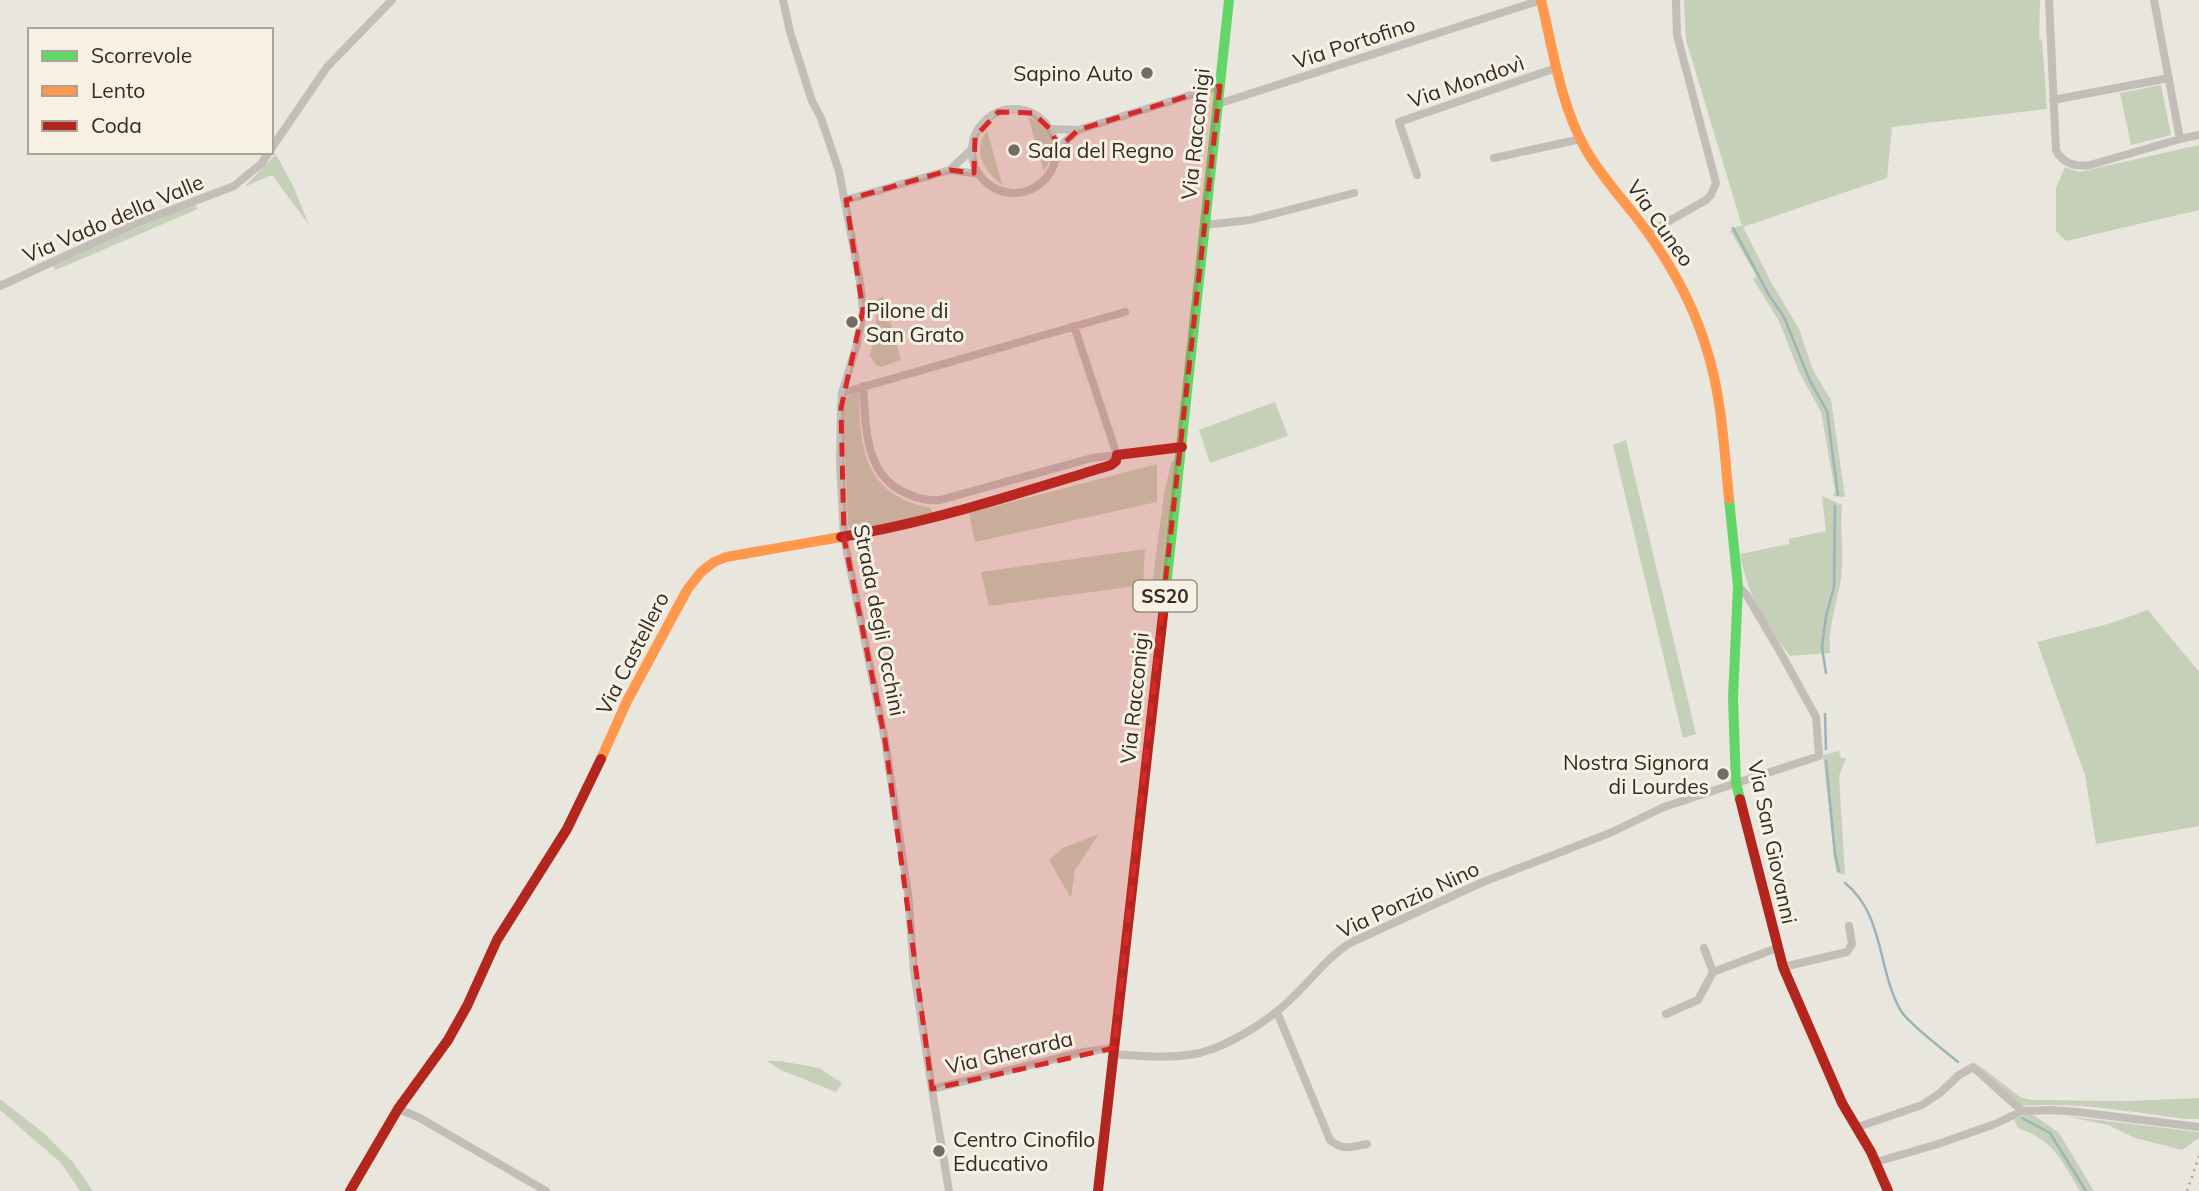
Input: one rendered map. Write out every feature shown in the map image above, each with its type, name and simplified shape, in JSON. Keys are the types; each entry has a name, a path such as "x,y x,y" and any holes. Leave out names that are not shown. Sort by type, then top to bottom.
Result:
{"street":[{"name":"Via Vado della Valle","path":"273,146 327,67 392,0"},
{"name":"Strada degli Occhini","path":"783,0 790,32 839,172 860,282 863,310 857,344 842,393 840,461 844,538 885,740 908,894 914,971 932,1089"},
{"name":"Via Racconigi","path":"1097,1191 1182,447 1229,0"},
{"name":"Via Cuneo","path":"1541,0 1569,115 1597,168 1648,233 1676,278 1706,345 1715,379 1726,476"},
{"name":"Via Portofino","path":"1218,104 1541,0"},
{"path":"1648,233 1706,200 1712,195 1716,183 1678,35 1676,0"},
{"path":"2049,0 2056,150 2060,157 2079,167 2199,135"},
{"path":"2154,0 2180,139"},
{"name":"Via Mondovì","path":"1417,175 1399,122 1556,68"},
{"path":"2053,100 2169,78"},
{"path":"1050,128 1078,130 1220,86"},
{"path":"950,170 972,148 980,127 988,118 998,112 1021,110 1032,113 1050,128 1055,139 1055,163 1049,175 1039,185 1027,191 1000,191 979,174 972,148"},
{"path":"1056,150 1078,130"},
{"path":"1494,158 1581,139"},
{"name":"Via Vado della Valle","path":"0,286 136,223 234,186 262,163 268,154"},
{"path":"846,200 950,170 979,174"},
{"path":"1204,225 1250,220 1354,194"},
{"path":"842,393 1125,312"},
{"path":"863,386 866,432 875,463 887,483 898,491 917,498 940,500 1093,458 1116,455 1074,326"},
{"name":"Via Castellero","path":"350,1191 398,1109 448,1040 467,1006 486,959 567,829 590,785 627,701 687,590 701,572 726,557 890,529 969,508 1100,469 1116,461 1116,455 1182,447"},
{"name":"Via San Giovanni","path":"1726,476 1738,586 1733,698 1736,783 1783,967 1842,1103 1858,1127 1888,1191"},
{"name":"Via Ponzio Nino","path":"1114,1051 1173,1056 1201,1053 1228,1042 1278,1012 1334,953 1352,942 1483,882 1610,833 1664,807 1819,756 1816,717 1746,594 1738,586"},
{"path":"1783,967 1847,952 1852,944 1849,926"},
{"path":"1704,948 1713,972"},
{"path":"1666,1014 1698,1000 1713,972 1777,948"},
{"path":"1278,1012 1330,1140 1337,1147 1345,1148 1367,1144"},
{"name":"Via Gherarda","path":"949,1191 932,1089 1084,1052 1114,1051"},
{"path":"1858,1127 1922,1105 1940,1093 1959,1074 1973,1066 2022,1111"},
{"path":"398,1109 418,1117 546,1191"},
{"path":"1876,1162 1995,1124 2022,1111 2078,1112 2199,1127"}],"highlighted area":[{"path":"1220,86 1114,1048 932,1089 885,740 844,538 841,408 863,310 846,200 950,170 974,173 975,137 998,112 1033,113 1050,129 1059,148 1078,130"}],"green space":[{"path":"1684,0 2040,0 2039,39 2042,40 2047,109 1892,127 1887,178 1743,227 1799,329 1813,370 1831,400 1845,497 1833,496 1835,491 1821,412 1799,372 1779,321 1753,279 1757,277 1730,230 1742,226 1686,40"},
{"path":"2161,85 2171,135 2131,145 2120,93"},
{"path":"1028,117 1043,126 1051,140 1051,155 1044,171"},
{"path":"987,130 1002,184 985,167 980,153 980,145"},
{"path":"2199,145 2199,210 2066,241 2056,231 2056,188 2065,167 2079,172"},
{"path":"276,154 309,225 272,175 244,187"},
{"path":"194,204 198,209 56,270 51,264"},
{"path":"883,296 901,360 881,367 876,365 870,356 878,299"},
{"path":"859,392 861,433 870,467 891,492 930,508 933,513 853,532 848,525 843,414 846,397"},
{"path":"1275,402 1288,436 1210,463 1199,430"},
{"path":"1626,440 1696,734 1683,738 1613,445"},
{"path":"1175,460 1158,591 1152,589 1156,553 1165,487 1171,462"},
{"path":"1157,464 1157,502 975,542 969,513"},
{"path":"1822,496 1842,505 1842,566 1830,631 1830,653 1790,656 1758,608 1740,554 1789,544 1789,539 1826,531"},
{"path":"1145,549 1143,585 989,606 981,572"},
{"path":"2148,610 2199,672 2199,826 2096,844 2085,775 2037,642 2108,624"},
{"path":"1839,751 1841,758 1846,758 1839,776 1845,875 1836,872 1823,755"},
{"path":"1099,834 1075,870 1071,898 1049,860 1063,848"},
{"path":"767,1061 819,1068 842,1083 836,1092 781,1070"},
{"path":"1976,1063 2020,1097 2032,1100 2128,1101 2199,1098 2199,1119 2084,1107 2022,1106"},
{"path":"0,1099 45,1134 72,1161 93,1191 80,1191 61,1163 0,1110"},
{"path":"2031,1113 2059,1133 2094,1191 2080,1191 2056,1153 2041,1139 2018,1128 2014,1119"},
{"path":"2065,1116 2199,1132 2199,1138 2182,1150 2135,1138 2108,1125"}],"waterway":[{"path":"1733,228 1784,317 1810,381 1827,411 1838,495"},
{"path":"1826,673 1822,647 1826,616 1834,587 1835,506"},
{"path":"1825,714 1826,749"},
{"path":"1826,761 1839,871"},
{"path":"1845,883 1858,896 1867,911 1893,995 1901,1011 1919,1030 1958,1062"},
{"path":"2022,1118 2050,1133 2086,1191"}],"railway":[{"path":"2187,1191 2199,1156"}],"traffic: fast":[{"path":"1164,606 1229,0"},
{"path":"1729,499 1738,586 1733,698 1736,783 1740,799"}],"traffic: slow":[{"path":"1541,0 1558,76 1576,131 1599,170 1666,260 1689,302 1701,332 1719,403 1729,499"},
{"path":"601,759 627,701 687,590 701,572 726,557 841,537"}],"traffic: jam":[{"path":"841,537 943,515 1011,496 1111,465 1116,461 1117,455 1182,447"},
{"path":"1098,1191 1164,606"},
{"path":"350,1191 398,1109 448,1040 467,1006 497,940 567,829 601,759"},
{"path":"1740,799 1783,967 1842,1103 1871,1152 1888,1191"}],"place":[{"name":"Sapino Auto","path":"1147,73"},
{"name":"Sala del Regno","path":"1014,150"},
{"name":"Pilone di San Grato","path":"852,322"},
{"name":"Nostra Signora di Lourdes","path":"1723,774"},
{"name":"Centro Cinofilo Educativo","path":"939,1151"}]}
